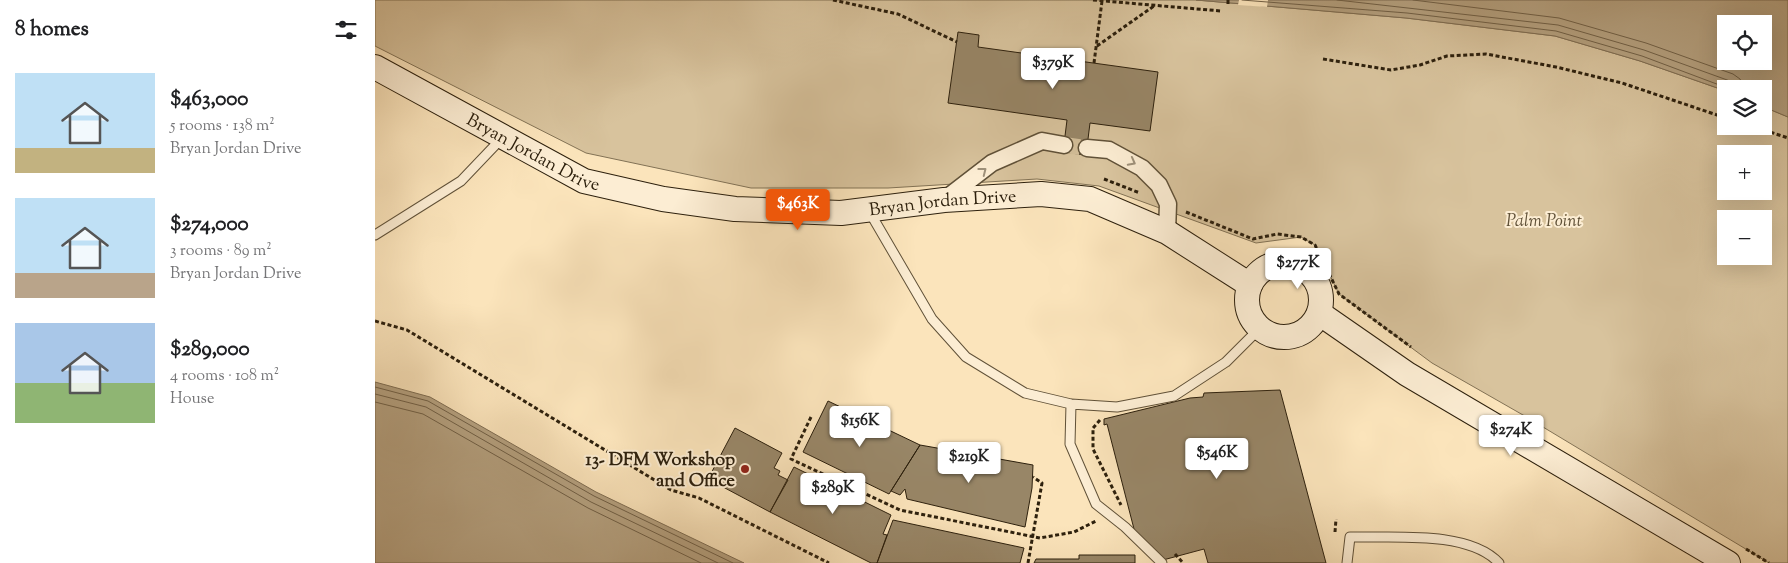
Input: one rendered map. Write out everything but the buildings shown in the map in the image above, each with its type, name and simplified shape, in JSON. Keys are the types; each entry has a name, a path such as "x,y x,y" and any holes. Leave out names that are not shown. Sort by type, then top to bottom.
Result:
{"main road":[{"name":"Bryan Jordan Drive","path":"375,67 583,181 663,199 735,209 841,213 944,200 1041,194 1091,199 1167,232 1250,284"},
{"path":"1281,263 1294,264 1309,274 1319,289 1321,301 1319,313 1311,325 1299,333 1286,337 1272,335 1260,328 1252,320 1247,296 1250,284 1257,274 1268,266 1281,263"},
{"path":"1319,313 1407,374 1736,555"}],"street":[{"path":"944,200 993,164 1042,142 1064,145"},
{"path":"1087,148 1109,150 1142,168 1159,186 1168,204 1167,232"}],"lane":[{"path":"375,235 461,181 502,137"},
{"path":"868,210 932,319 966,357 1025,393 1071,404 1117,407 1174,396 1227,362 1260,328"},
{"path":"1071,404 1070,444 1096,504 1162,563"},
{"path":"1347,563 1350,537 1454,540 1490,553 1499,563"}],"path":[{"path":"833,0 898,14 957,42"},
{"path":"1093,0 1221,11"},
{"path":"1094,63 1102,1"},
{"path":"1097,46 1154,6"},
{"path":"1323,59 1391,70 1420,65 1447,56 1486,54 1556,67 1622,83 1717,115"},
{"path":"1772,133 1788,138"},
{"path":"1098,179 1106,179 1253,239 1277,234 1301,237 1315,245 1339,294 1416,351"},
{"path":"375,321 407,330 671,490 699,498 829,563"},
{"path":"811,417 791,459 900,510 1040,538 1074,532 1095,521 1117,521 1131,518 1125,512 1093,449 1093,428 1099,420 1104,419"},
{"path":"1028,563 1042,483 1033,477"},
{"path":"1173,552 1183,563"},
{"path":"1736,555 1769,563"}],"green space":[{"name":"Palm Point","path":"375,0 1196,0 1406,18 1555,36 1640,61 1717,88 1717,135 1772,135 1772,110 1788,117 1788,563 1769,563 1523,415 1432,363 1339,294 1315,245 1301,237 1256,243 1099,186 1037,179 888,188 751,188 586,153 375,46"}],"water":[{"path":"1196,0 1788,0 1788,117 1772,110 1772,80 1717,80 1717,88 1640,61 1555,36 1406,18"},
{"path":"375,382 430,397 596,492 744,563 375,563"}],"pier":[{"path":"1239,0 1268,0 1267,7 1238,5"}],"tunnel":[{"path":"1064,145 1087,148"}],"place":[{"name":"13- DFM Workshop and Office","path":"745,469"}]}
